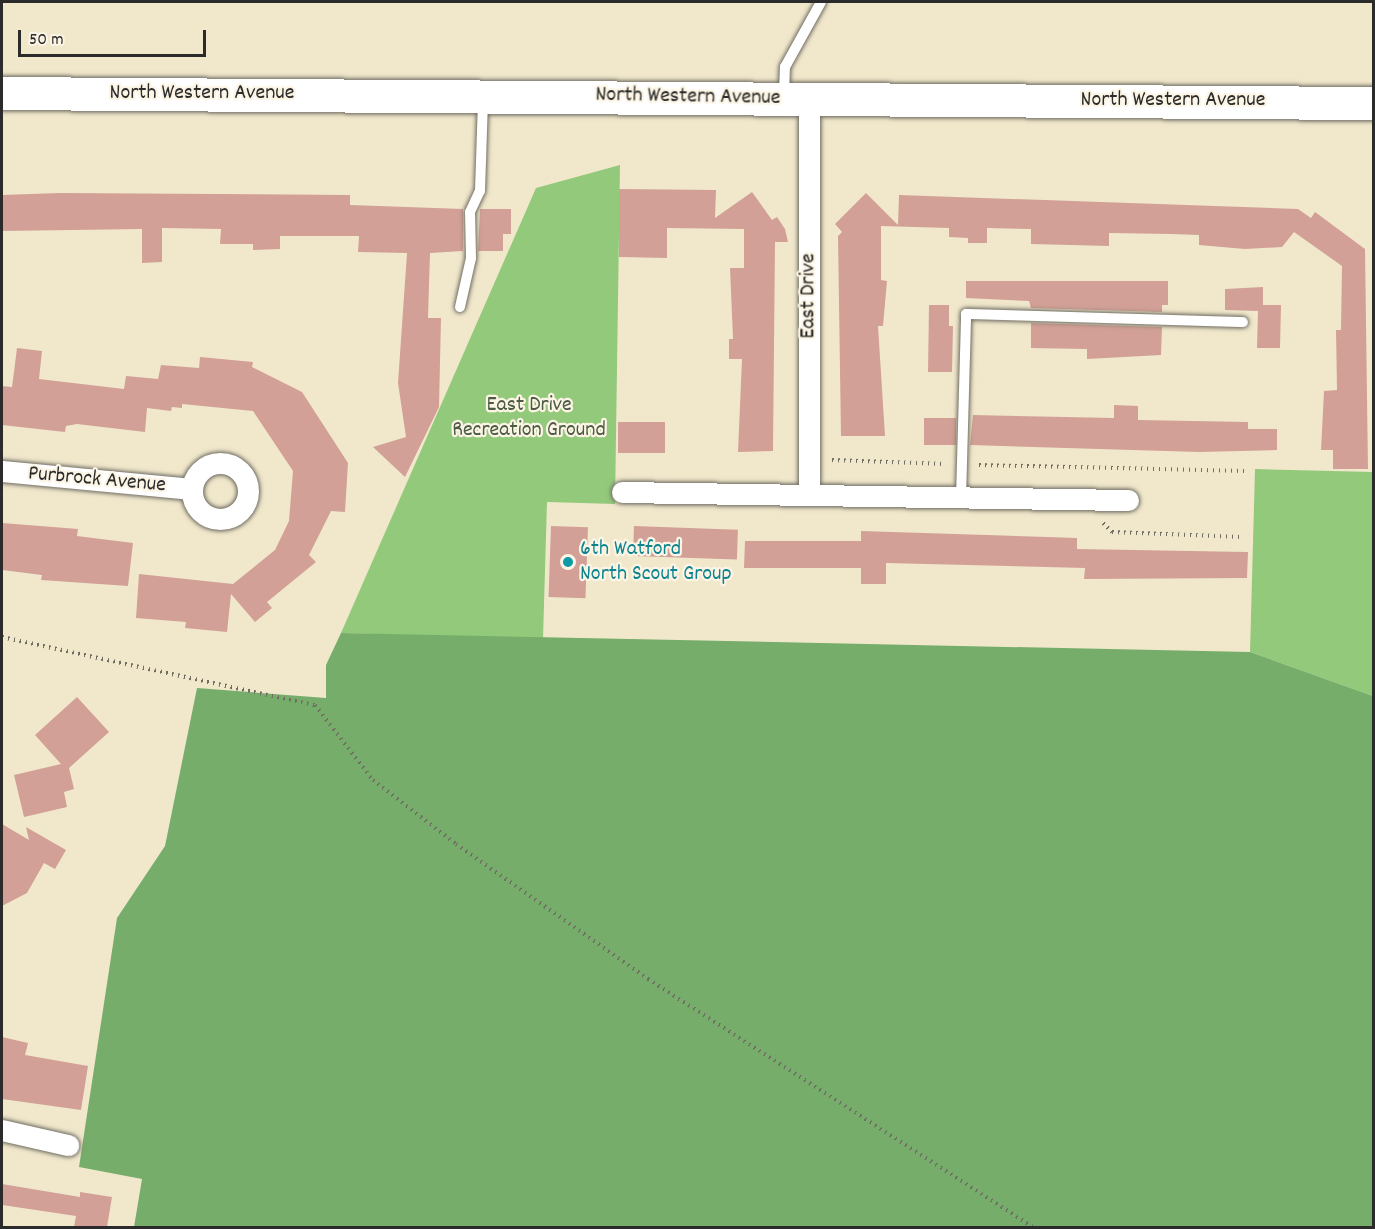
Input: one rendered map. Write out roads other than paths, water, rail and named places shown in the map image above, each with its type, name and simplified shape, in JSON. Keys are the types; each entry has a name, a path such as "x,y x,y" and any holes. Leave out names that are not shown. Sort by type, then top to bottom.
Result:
{"highway":[{"name":"North Western Avenue","path":"2,93 1374,103"}],"street":[{"name":"East Drive","path":"796,99 810,459 809,494"},
{"name":"Purbrock Avenue","path":"2,471 192,489"},
{"path":"622,492 1128,500"},
{"path":"2,1130 68,1145"}],"lane":[{"path":"796,99 785,67 821,2"},
{"path":"460,307 471,258 470,212 480,191 483,95"},
{"path":"962,498 966,314 1243,322"}],"place":[{"name":"6th Watford North Scout Group","path":"568,562"}],"park label":[{"name":"East Drive Recreation Ground","path":"529,418"}]}
